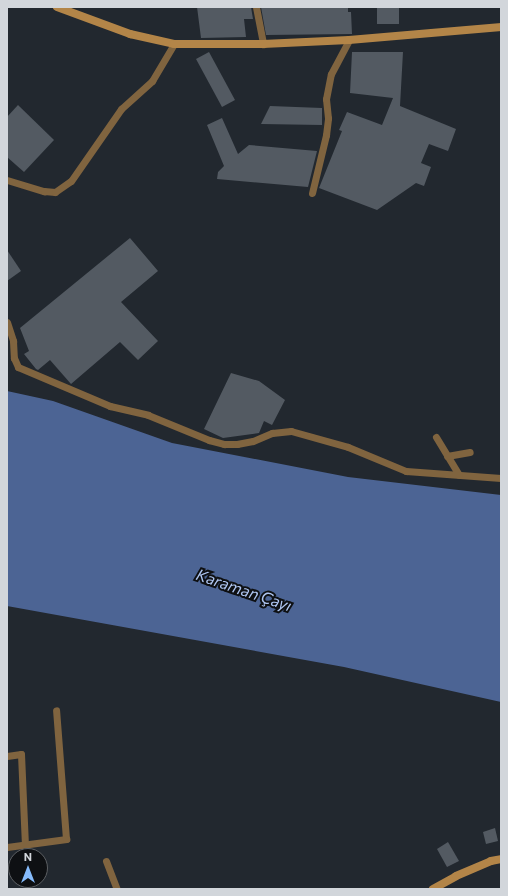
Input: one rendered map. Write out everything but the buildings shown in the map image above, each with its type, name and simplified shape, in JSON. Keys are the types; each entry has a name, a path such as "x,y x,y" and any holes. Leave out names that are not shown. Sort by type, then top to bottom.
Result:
{"street":[{"path":"57,7 130,34 174,44 263,44 349,40 501,27"},
{"path":"256,7 263,44"},
{"path":"312,193 326,135 328,118 326,99 330,80 349,40"},
{"path":"7,180 44,191 55,192 71,181 121,109 152,81 174,44"},
{"path":"7,322 13,341 14,358 18,368 110,406 148,415 209,440 224,444 237,444 253,441 272,433 292,431 348,447 406,471 501,478"},
{"path":"436,437 459,474"},
{"path":"447,456 470,452"},
{"path":"7,847 66,839 56,710"},
{"path":"7,756 21,754 24,844"},
{"path":"433,889 456,876 491,861 501,859"},
{"path":"106,861 118,889"}],"water":[{"name":"Karaman Çayı","path":"7,391 53,401 172,443 348,477 501,495 501,702 344,667 7,606"}]}
